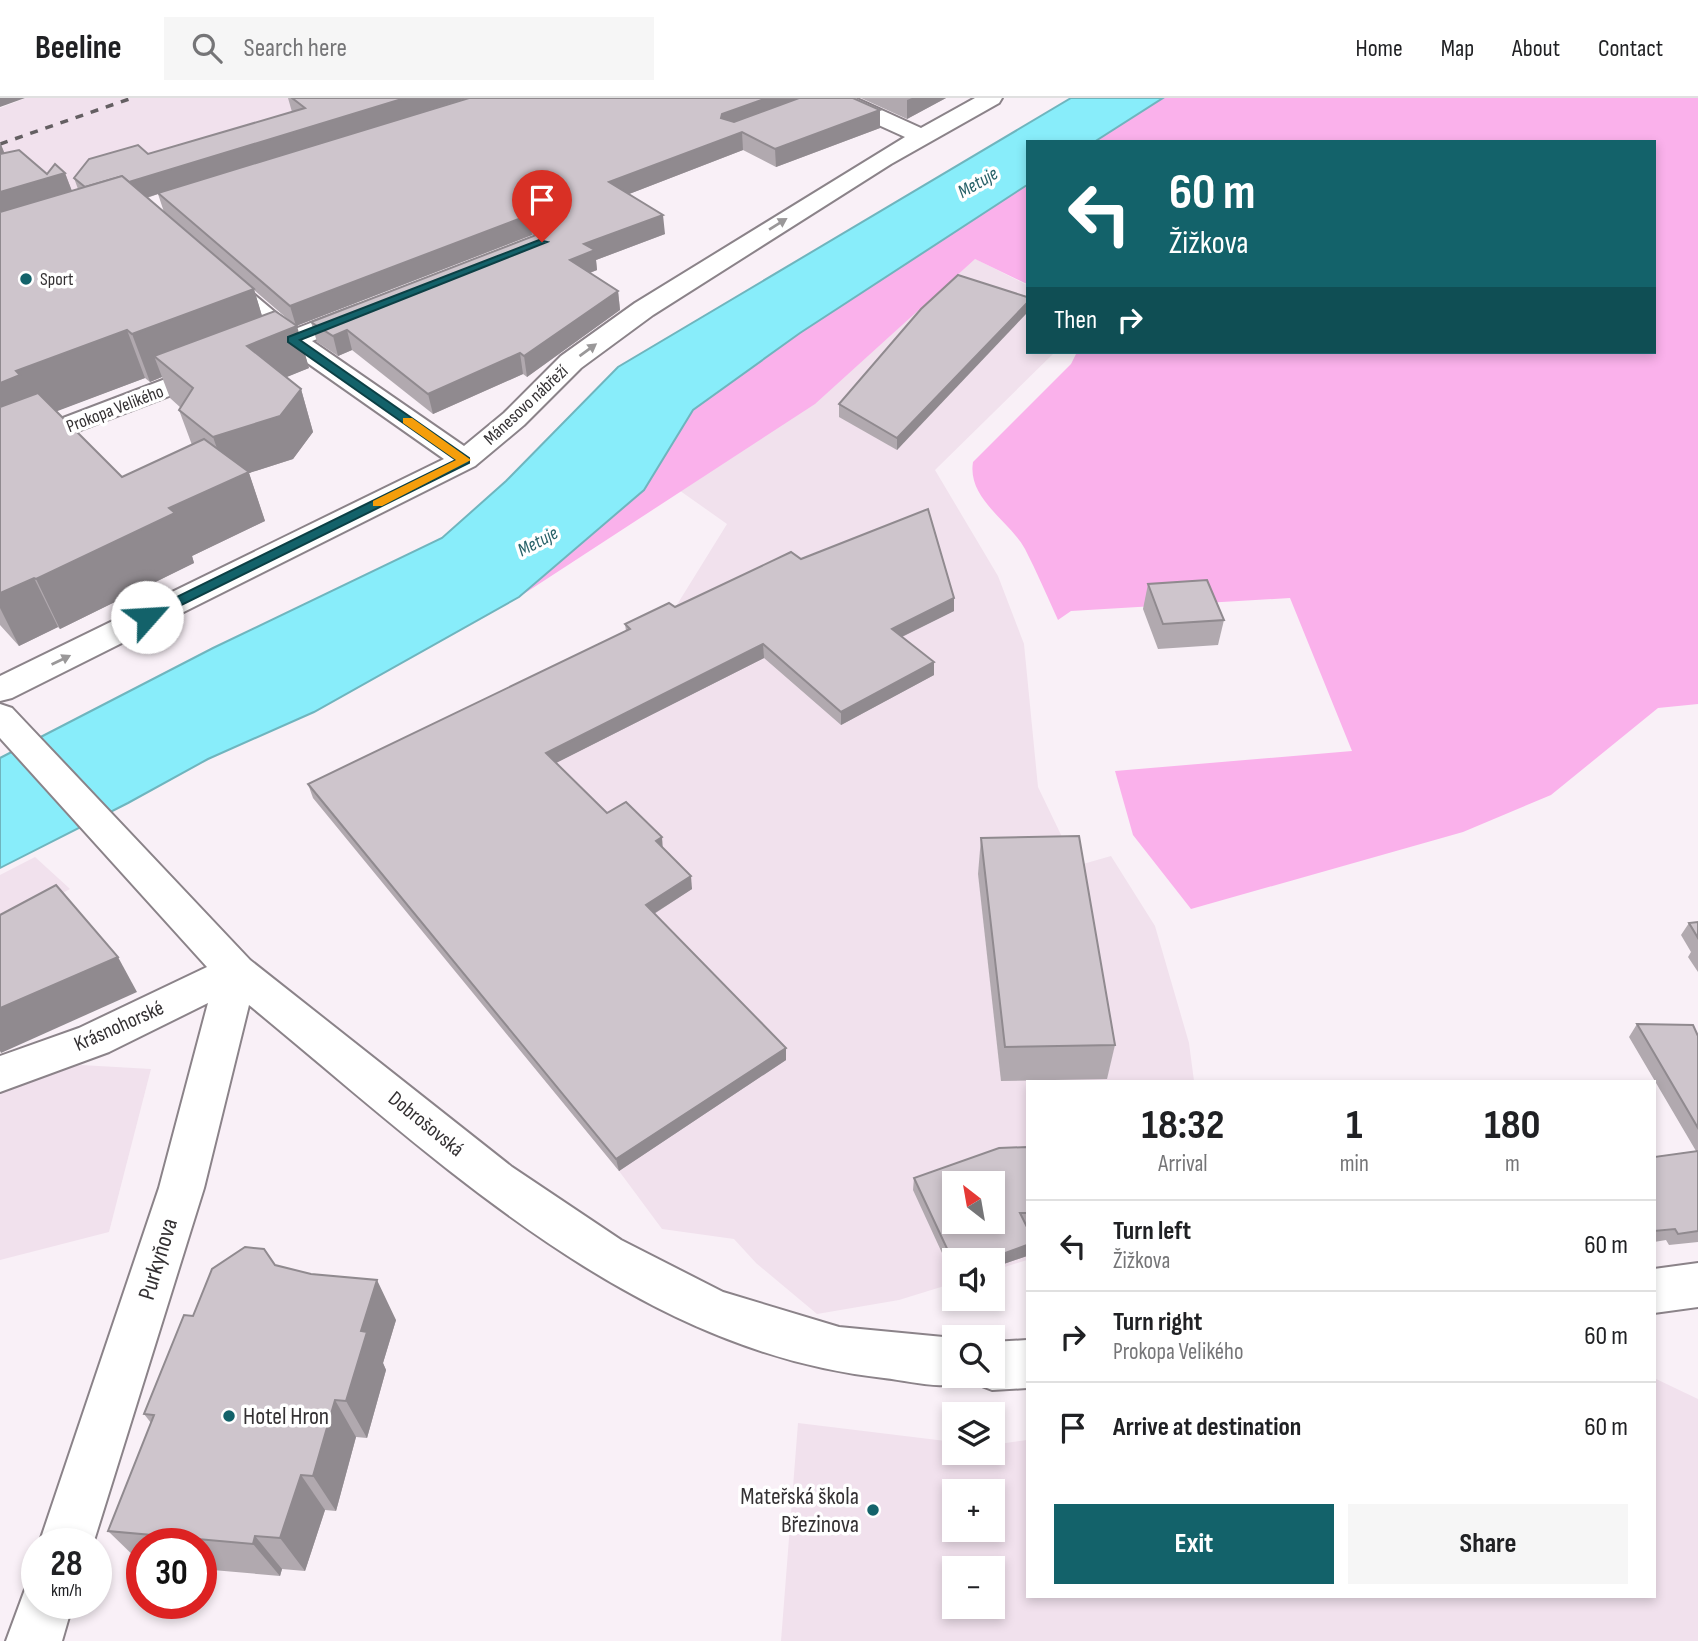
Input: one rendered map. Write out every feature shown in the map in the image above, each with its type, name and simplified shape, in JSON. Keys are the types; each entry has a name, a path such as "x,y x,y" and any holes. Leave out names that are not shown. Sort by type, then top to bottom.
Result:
{"street":[{"path":"838,98 920,136"},
{"name":"Mánesovo nábřeží","path":"0,690 465,460 514,419 571,362 644,309 920,136 991,98"},
{"path":"204,264 292,340 465,460"},
{"name":"Prokopa Velikého","path":"0,452 390,302"},
{"name":"Dobrošovská","path":"5,722 236,971 496,1181 604,1255 713,1312 839,1350 942,1361"},
{"name":"Krásnohorské","path":"0,1074 94,1040 236,971"},
{"name":"Purkyňova","path":"71,1528 149,1289 219,1057 236,971"},
{"path":"1656,1291 1698,1285"},
{"path":"1005,1365 1026,1364"},
{"path":"34,1641 41,1619"}],"shaded area":[{"path":"26,98 456,98 74,213 0,158 0,108"},
{"path":"1163,98 1698,98 1698,704 1658,708 1551,795 1463,832 1191,909 1133,835 1115,771 1352,751 1290,598 1071,611 1058,620 1025,549 976,487 973,462 1071,364 1076,354 1656,354 1656,140 1097,140"},
{"path":"1026,186 1026,284 975,259 815,404 519,597 644,490 693,410 800,333"},
{"path":"940,241 1026,284 1026,354 1053,354 935,470 998,576 1024,644 1038,787 1076,866 1111,856 1155,926 1189,1043 1194,1080 1026,1080 1026,1260 1005,1267 1005,1248 942,1248 942,1287 899,1300 817,1314 756,1263 734,1239 662,1229 619,1171 313,798 670,616 727,524 669,483"},
{"path":"35,857 70,889 0,926 0,875"},
{"path":"81,1065 151,1069 109,1232 0,1260 0,1084"},
{"name":"Mateřská škola Březinova","path":"1656,1379 1698,1399 1698,1641 781,1641 798,1423 942,1441 942,1465 1005,1465 1005,1443 1026,1440 1026,1598 1656,1598"}],"water":[{"name":"Metuje","path":"1071,98 1163,98 1097,140 1026,140 1026,186 800,333 693,410 644,490 519,597 314,712 208,759 0,868 0,758 213,648 442,538 506,481 618,367"}],"building":[{"path":"292,98 405,98 129,182 122,176 85,187 74,178 89,159 138,145 148,154 305,108"},
{"path":"469,98 767,98 722,114 721,118 734,122 799,98 853,98 880,110 775,149 742,132 609,182 663,215 584,244 595,250 570,260 618,291 524,356 520,353 428,394 347,330 333,336 311,322 549,230 553,221 549,215 529,215 290,306 158,193"},
{"path":"19,150 47,174 55,164 65,173 0,192 0,154"},
{"path":"122,176 254,289 132,334 127,330 16,371 20,375 0,383 0,212"},
{"path":"958,275 1026,297 1026,304 897,438 839,404 921,309"},
{"path":"275,311 297,326 247,346 301,389 280,416 213,437 179,410 193,388 154,356"},
{"path":"38,393 122,477 204,439 249,472 169,508 175,513 36,579 0,593 0,407"},
{"path":"928,509 954,598 892,629 934,662 841,712 763,644 546,753 607,813 626,802 662,837 656,841 691,876 646,905 786,1048 616,1159 308,784 630,629 625,624 669,603 675,607 791,552 801,559"},
{"path":"1207,580 1224,620 1163,624 1148,584"},
{"path":"1079,836 1115,1045 1005,1047 981,838"},
{"path":"56,885 118,957 0,1008 0,915"},
{"path":"1698,922 1698,938 1689,923"},
{"path":"1637,1024 1693,1025 1698,1036 1698,1128"},
{"path":"1026,1147 1026,1213 1020,1213 1026,1225 1026,1245 1005,1253 1005,1248 947,1248 914,1178 999,1148"},
{"path":"1698,1151 1698,1231 1678,1234 1675,1229 1656,1231 1656,1157"},
{"path":"245,1247 264,1249 275,1265 311,1274 377,1280 361,1331 367,1332 346,1401 335,1400 313,1476 301,1475 280,1538 255,1536 253,1544 217,1541 217,1528 126,1528 126,1533 112,1531 112,1528 109,1528 154,1415 144,1414 184,1315 193,1316 212,1269"}],"railway":[{"path":"0,144 132,98"}],"slow traffic":[{"path":"378,503 465,460 407,420"}],"place":[{"name":"Sport","path":"26,279"},
{"name":"Hotel Hron","path":"229,1416"},
{"name":"Mateřská škola Březinova","path":"873,1510"}],"route":[{"path":"147,617 465,460 292,340 542,242"}]}
